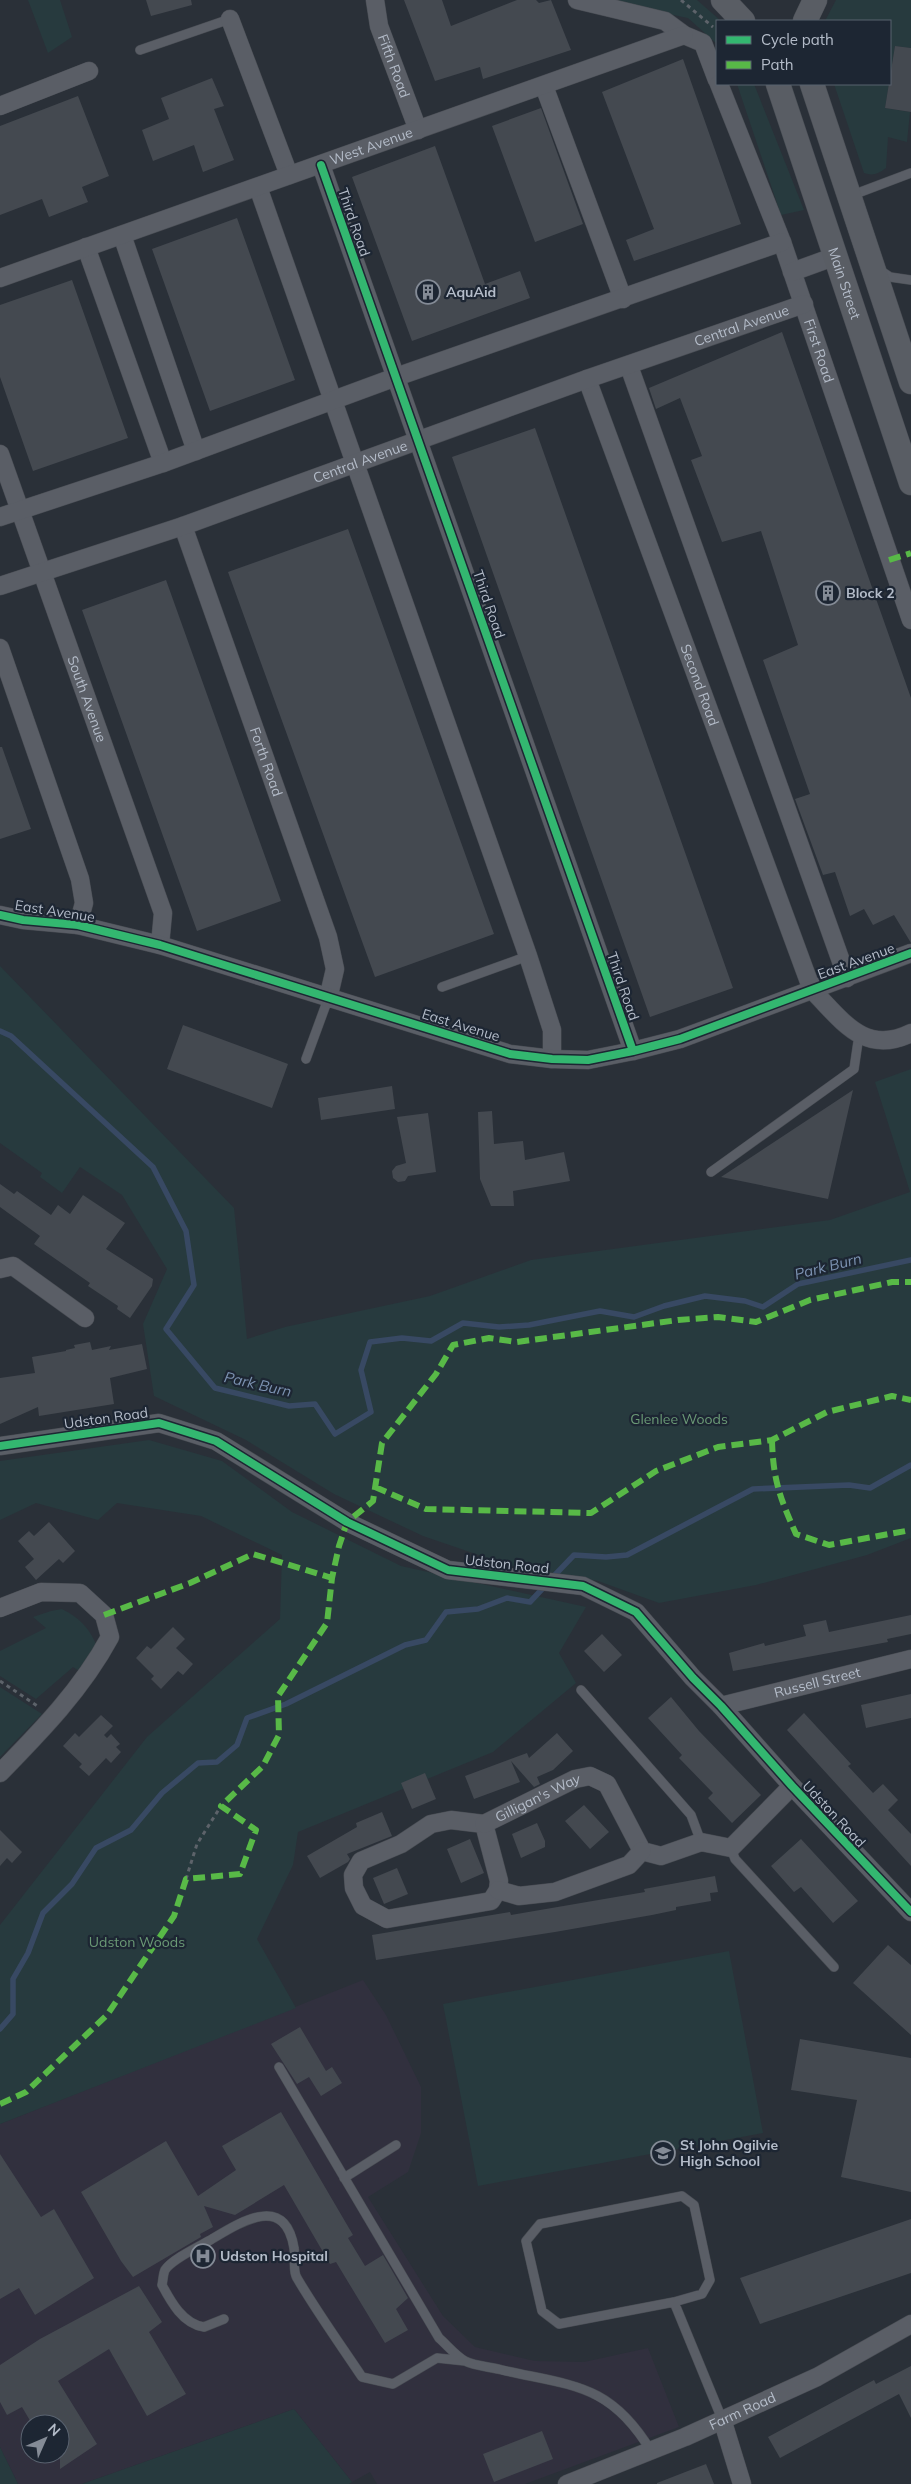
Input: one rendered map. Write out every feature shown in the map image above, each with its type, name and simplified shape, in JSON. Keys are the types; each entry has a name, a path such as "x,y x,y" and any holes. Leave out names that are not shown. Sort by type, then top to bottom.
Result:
{"main road":[{"path":"723,0 742,20"},
{"path":"805,20 815,0"},
{"name":"Main Street","path":"778,85 911,483"},
{"path":"812,85 871,262 909,365"}],"street":[{"name":"Fifth Road","path":"375,0 379,26 418,130"},
{"path":"577,0 665,21 684,35 703,43 716,77"},
{"path":"230,19 289,175"},
{"name":"West Avenue","path":"0,278 684,35"},
{"path":"0,106 89,71"},
{"name":"First Road","path":"719,85 782,242 911,620"},
{"path":"544,86 624,299"},
{"name":"Third Road","path":"321,165 633,1051"},
{"path":"258,187 528,956 552,1030 552,1059"},
{"path":"122,235 196,451"},
{"path":"0,517 163,463 396,377 624,299 782,242"},
{"path":"86,248 163,463"},
{"path":"792,272 836,256"},
{"name":"Central Avenue","path":"0,586 183,526 587,379 804,304"},
{"path":"629,366 847,978"},
{"name":"Second Road","path":"587,379 812,990"},
{"name":"South Avenue","path":"0,454 163,913 160,945"},
{"name":"Forth Road","path":"183,526 328,937 336,969 328,999"},
{"path":"0,648 80,879 84,903 78,925"},
{"name":"East Avenue","path":"0,915 23,920 78,925 160,945 328,999 510,1054 552,1059 588,1060 680,1039 911,954"},
{"path":"812,990 859,1035 875,1041 911,1033"},
{"path":"0,1269 13,1266 85,1318"},
{"name":"Udston Road","path":"0,1446 159,1423 216,1441 347,1522 448,1570 583,1586 636,1612 664,1641 693,1678 722,1706 792,1786 911,1912"},
{"path":"0,1608 41,1592 80,1593 104,1615 110,1637 100,1655 54,1717 0,1773"},
{"name":"Russell Street","path":"722,1706 911,1659"},
{"name":"Gilligan's Way","path":"484,1824 575,1779 590,1776 607,1784 642,1851"},
{"path":"498,1890 519,1896 555,1892 629,1865 642,1851 661,1856 701,1842 731,1848 792,1786"},
{"path":"450,1820 484,1824 499,1881 498,1890 491,1900 387,1919 363,1906 354,1888 353,1875 361,1861 401,1844 431,1824 450,1820"},
{"name":"Farm Road","path":"567,2484 651,2451 817,2377 911,2324"},
{"path":"722,2419 742,2484"}],"lane":[{"path":"140,50 230,19"},
{"path":"850,196 911,173"},
{"path":"871,262 890,277 911,280"},
{"path":"442,987 528,956"},
{"path":"306,1059 328,999"},
{"path":"712,1172 854,1069 859,1035"},
{"path":"581,1690 691,1815 701,1842"},
{"path":"731,1848 735,1859 834,1967"},
{"path":"279,2067 439,2338 466,2361"},
{"path":"344,2178 396,2145"},
{"path":"682,2196 694,2205 710,2280 702,2294 674,2302 559,2324 542,2311 526,2241 540,2224 682,2196"},
{"path":"224,2319 204,2327 189,2322 172,2302 162,2285 165,2271 184,2256 242,2221 264,2215 279,2220 288,2232 295,2250 295,2276 362,2377 393,2384 437,2358 466,2361 558,2380 591,2392 618,2409 639,2431 651,2451"},
{"path":"674,2302 722,2419"}],"path":[{"path":"681,0 716,30"},
{"path":"0,1681 54,1717"},
{"path":"186,1879 197,1844 220,1806"}],"shaded area":[{"name":"Udston Hospital","path":"363,1980 386,2015 421,2087 421,2133 408,2172 368,2197 443,2316 475,2347 535,2361 584,2362 648,2348 679,2427 525,2484 377,2484 370,2472 352,2482 294,2409 82,2484 18,2484 0,2447 0,2124"}],"green space":[{"path":"28,0 60,0 72,37 48,53"},
{"path":"619,0 697,0 720,20 716,20 716,43 688,18 620,4"},
{"path":"836,0 911,0 911,48 895,46 891,72 891,20 826,20"},
{"path":"737,85 754,85 804,210 781,215"},
{"path":"834,85 889,85 885,108 910,112 907,142 888,137 886,168 875,174 864,173"},
{"name":"Glenlee Woods","path":"0,966 234,1208 247,1339 285,1327 430,1296 531,1260 830,1220 910,1192 875,1082 911,1069 911,1538 867,1555 756,1585 659,1603 598,1581 508,1565 423,1536 334,1494 246,1440 154,1396 143,1324 167,1269 122,1195 80,1167 62,1193 40,1177 42,1173 0,1143"},
{"name":"Udston Woods","path":"149,1440 222,1461 292,1512 401,1566 586,1607 559,1653 576,1683 493,1752 298,1832 293,1865 257,1939 296,2008 0,2124 0,1925 147,1737 280,1619 282,1555 201,1516 117,1503 98,1520 36,1503 0,1520 0,1461"},
{"path":"62,1609 82,1623 90,1632 96,1644 81,1672 73,1667 36,1699 0,1676 0,1651 46,1628 33,1617"},
{"path":"0,1687 42,1714 0,1757"},
{"path":"729,1951 763,2133 478,2186 443,2004"},
{"path":"294,2409 352,2482 349,2484 82,2484"},
{"path":"0,2447 18,2484 0,2484"}],"building":[{"path":"146,0 191,0 192,5 151,16"},
{"path":"404,0 442,0 451,26 517,0 536,0 539,3 551,0 571,50 483,79 480,67 435,81"},
{"path":"895,46 911,48 911,112 885,108 889,85 891,85"},
{"path":"683,59 741,224 634,261 626,240 654,229 602,92"},
{"path":"212,78 224,106 214,109 234,160 203,172 194,145 153,161 142,130 169,119 161,98"},
{"path":"78,96 109,176 82,187 88,202 49,217 42,199 0,215 0,126"},
{"path":"541,108 583,224 535,242 492,126"},
{"path":"435,146 485,284 520,271 530,298 412,341 352,177"},
{"path":"237,218 295,380 210,411 152,249"},
{"path":"72,280 128,438 33,471 0,377 0,305"},
{"name":"Block 2","path":"782,332 911,698 911,943 894,915 873,925 864,909 850,916 835,872 823,875 795,799 810,794 763,660 798,645 761,531 722,542 691,460 702,456 680,398 656,409 649,388"},
{"path":"535,428 733,988 650,1017 452,457"},
{"path":"348,529 494,934 375,977 228,572"},
{"path":"166,580 281,901 197,931 82,610"},
{"path":"0,747 2,747 31,829 0,839"},
{"path":"183,1025 288,1064 272,1108 167,1069"},
{"path":"392,1086 395,1109 321,1120 318,1098"},
{"path":"853,1090 828,1199 721,1177"},
{"path":"492,1111 494,1144 523,1141 525,1160 564,1152 570,1181 513,1191 514,1206 491,1206 480,1179 478,1112"},
{"path":"428,1113 436,1172 408,1176 405,1181 398,1182 393,1178 392,1171 396,1166 406,1163 397,1117"},
{"path":"0,1184 14,1194 17,1191 51,1215 58,1205 70,1214 83,1195 125,1223 106,1249 153,1279 152,1286 130,1318 117,1309 118,1306 88,1286 90,1283 34,1244 40,1236 0,1207"},
{"path":"90,1342 92,1350 111,1346 109,1350 142,1344 147,1369 110,1378 114,1404 39,1416 38,1407 0,1424 0,1378 35,1373 32,1357 66,1351 75,1348 74,1345"},
{"path":"49,1522 75,1551 63,1563 59,1559 36,1580 25,1567 34,1559 18,1541 29,1531 34,1536"},
{"path":"911,1615 911,1634 887,1639 888,1642 733,1671 729,1653 764,1643 765,1646 806,1636 803,1625 826,1620 829,1632"},
{"path":"173,1627 185,1639 176,1648 193,1664 183,1675 178,1671 161,1689 151,1679 154,1676 136,1658 147,1646 151,1649"},
{"path":"602,1634 622,1655 604,1672 584,1651"},
{"path":"911,1694 911,1718 866,1728 861,1705"},
{"path":"671,1697 699,1731 761,1795 732,1823 708,1798 713,1793 679,1758 682,1755 648,1718"},
{"path":"804,1713 851,1764 848,1766 873,1793 883,1784 898,1800 888,1810 911,1834 911,1866 787,1730"},
{"path":"101,1715 113,1726 104,1735 107,1738 111,1734 120,1744 116,1747 121,1752 111,1763 106,1758 89,1776 79,1767 82,1764 63,1746 75,1733 79,1737"},
{"path":"557,1733 573,1751 553,1770 537,1777 540,1784 534,1787 511,1761 520,1782 474,1799 465,1776 527,1753 529,1758"},
{"path":"425,1773 436,1799 412,1809 401,1783"},
{"path":"584,1805 609,1832 590,1849 565,1821"},
{"path":"382,1812 392,1836 347,1854 350,1859 348,1862 320,1878 307,1856 357,1827 356,1823"},
{"path":"537,1823 545,1841 545,1847 521,1858 512,1834"},
{"path":"0,1830 22,1852 12,1863 7,1858 0,1866"},
{"path":"470,1839 484,1873 461,1883 447,1849"},
{"path":"801,1839 858,1901 833,1923 801,1887 794,1892 771,1866"},
{"path":"397,1868 408,1894 384,1904 373,1878"},
{"path":"715,1876 718,1892 710,1893 711,1901 676,1907 676,1910 555,1932 376,1960 372,1935 510,1912 511,1915 645,1892 644,1889"},
{"path":"888,1945 911,1965 911,2035 853,1983"},
{"path":"300,2027 326,2071 332,2067 342,2083 321,2096 309,2077 297,2084 271,2044"},
{"path":"800,2039 911,2058 911,2192 841,2177 857,2100 791,2090"},
{"path":"281,2112 353,2235 348,2238 365,2266 383,2255 408,2298 396,2309 408,2330 385,2343 336,2262 330,2264 284,2185 235,2215 204,2206 213,2227 200,2234 201,2237 133,2277 121,2261 81,2192 166,2141 198,2196 236,2170 222,2146"},
{"path":"0,2154 41,2217 54,2209 94,2278 35,2315 19,2288 0,2299"},
{"path":"911,2219 911,2273 760,2324 740,2278"},
{"path":"139,2286 162,2322 149,2332 186,2394 147,2416 109,2349 58,2381 97,2444 70,2462 70,2414 26,2414 22,2407 7,2415 0,2402 0,2365 40,2339"},
{"path":"911,2366 911,2418 899,2394 780,2458 768,2437 874,2380 876,2384"},
{"path":"542,2431 553,2459 494,2482 483,2454"},
{"path":"60,2464 67,2464 60,2469"},
{"path":"706,2464 714,2484 657,2484 657,2483"}],"waterway":[{"name":"Park Burn","path":"0,1031 11,1036 153,1167 186,1231 194,1285 166,1329 215,1388 289,1406 315,1404 335,1434 371,1412 361,1370 370,1342 402,1338 431,1341 463,1323 499,1327 529,1325 600,1311 634,1317 664,1306 705,1296 745,1301 763,1307 798,1284 911,1260"},
{"path":"551,1579 574,1555 606,1557 627,1555 753,1489 849,1485 870,1488 911,1465"},
{"path":"0,2029 13,2014 13,1979 28,1953 43,1913 72,1884 96,1848 131,1830 162,1793 198,1763 217,1762 237,1745 247,1718 286,1704 405,1645 426,1640 446,1612 478,1609 507,1598 530,1602 545,1586"}],"marked path":[{"path":"889,560 911,553"},
{"path":"0,2104 26,2092 107,2015 174,1916 186,1879 240,1874 256,1830 221,1806 263,1766 279,1735 278,1696 327,1623 332,1578 339,1546 347,1522 373,1501 382,1443 436,1374 453,1345 489,1338 517,1342 678,1320 718,1317 756,1322 810,1300 892,1282 911,1282"},
{"path":"375,1487 426,1509 591,1513 656,1471 718,1447 772,1440 827,1412 892,1396 911,1400"},
{"path":"772,1440 778,1489 796,1534 829,1545 911,1530"},
{"path":"104,1615 190,1583 253,1554 332,1578"}],"cycle path":[{"path":"321,165 633,1051"},
{"path":"0,915 23,920 78,925 160,945 510,1054 552,1059 588,1060 680,1039 911,953"},
{"path":"0,1446 159,1423 216,1441 347,1522 448,1570 583,1586 636,1612 693,1678 911,1912"}],"place":[{"name":"AquAid","path":"428,292"},
{"name":"Block 2","path":"828,593"},
{"name":"St John Ogilvie High School","path":"663,2153"},
{"name":"Udston Hospital","path":"203,2256"}]}
